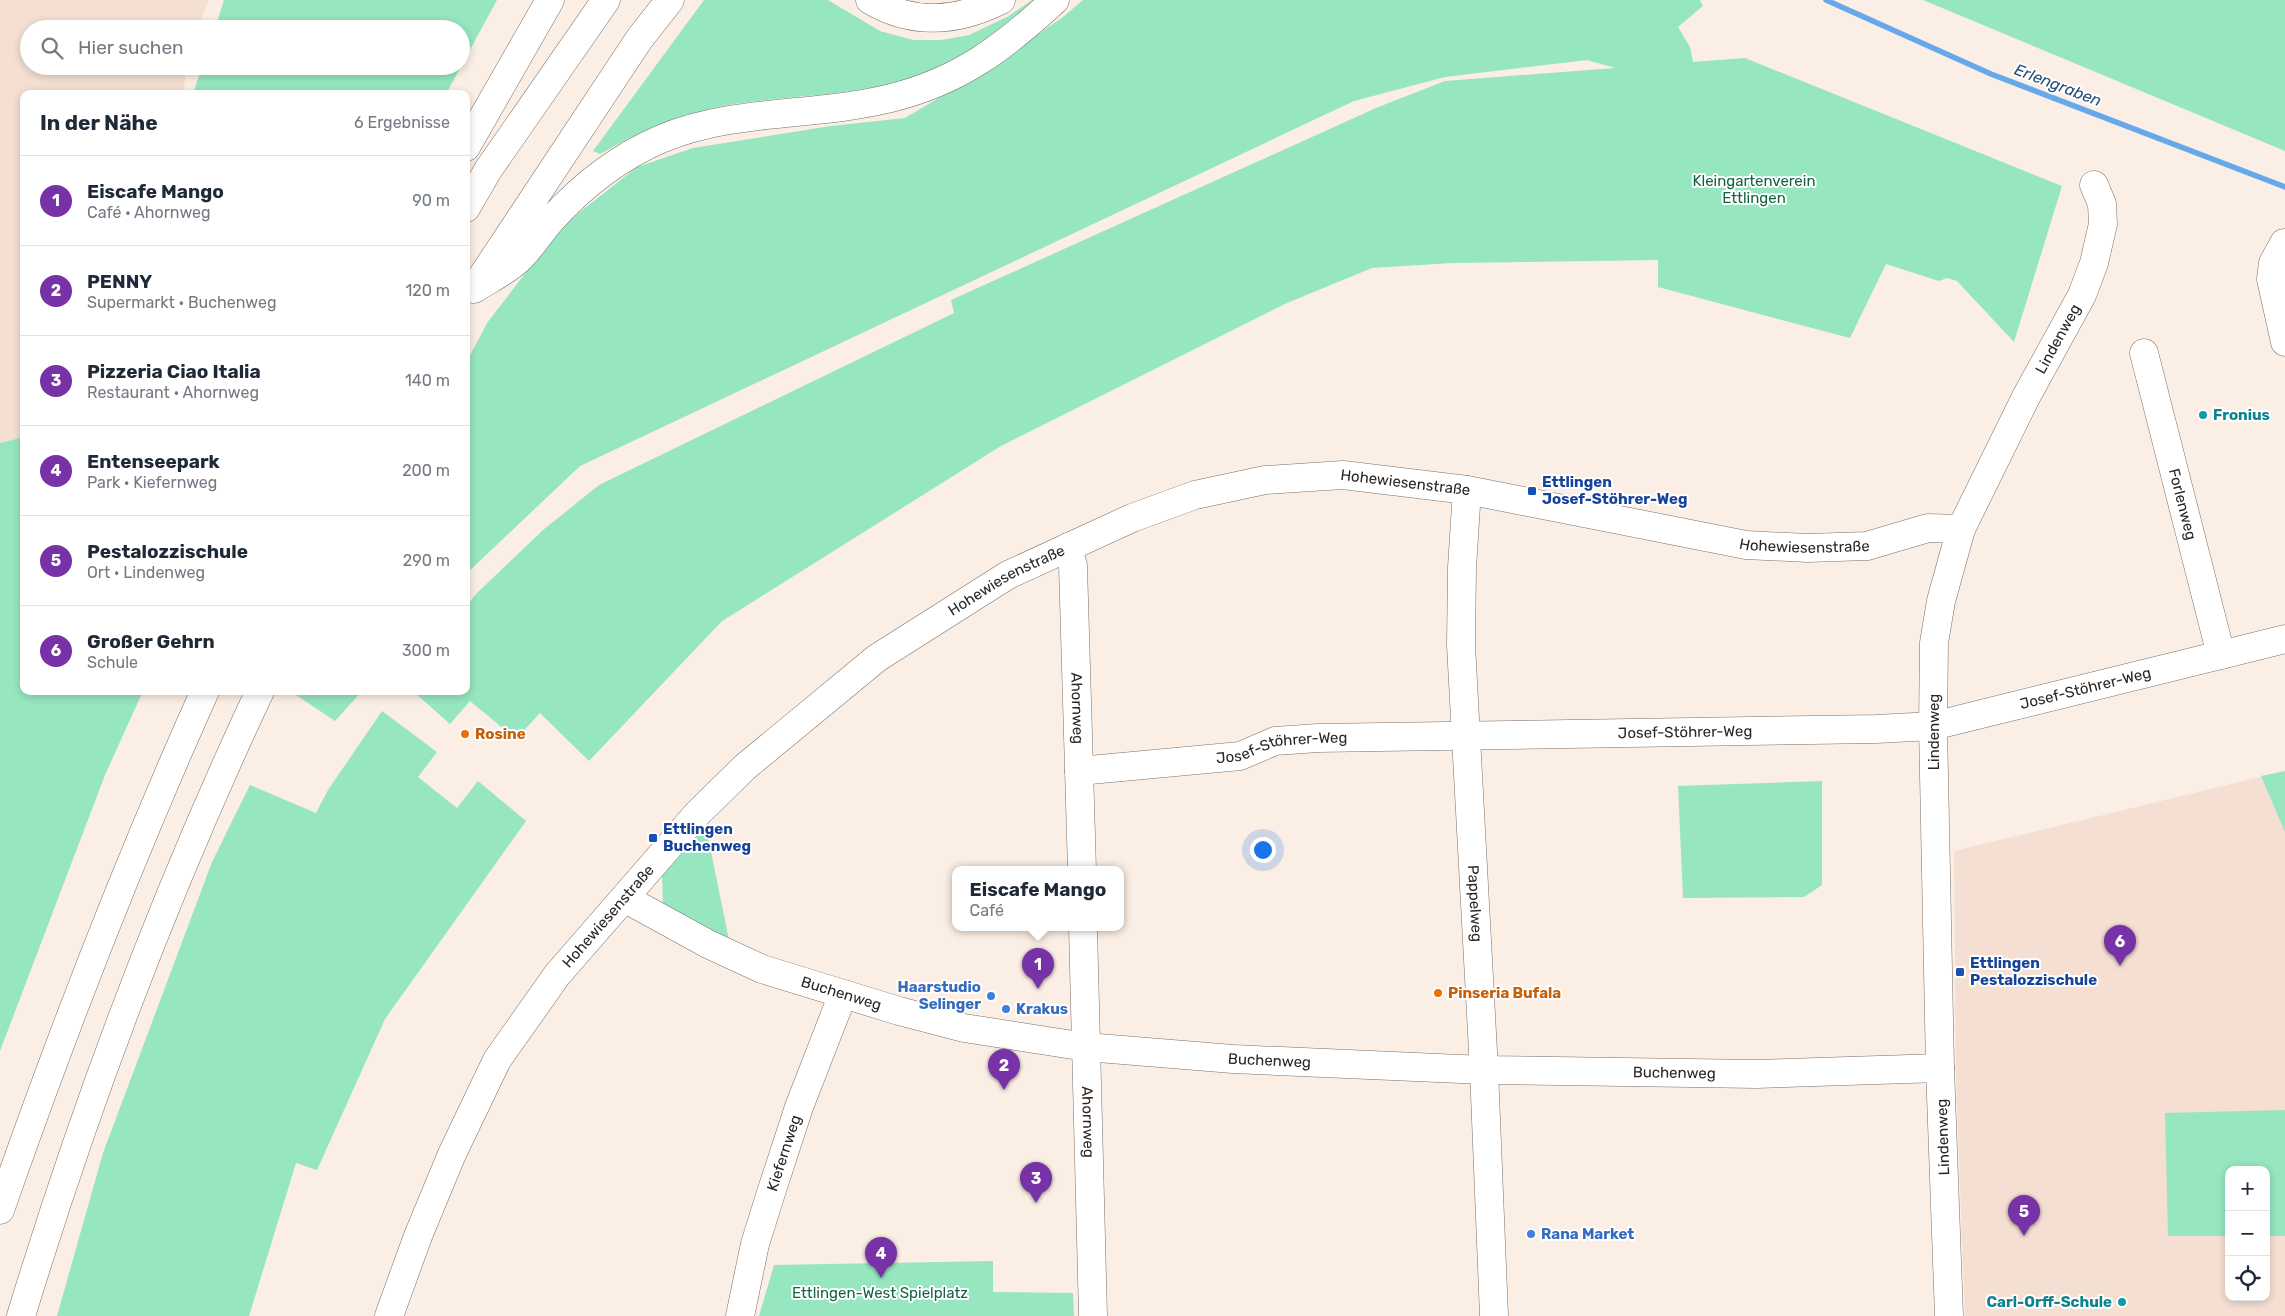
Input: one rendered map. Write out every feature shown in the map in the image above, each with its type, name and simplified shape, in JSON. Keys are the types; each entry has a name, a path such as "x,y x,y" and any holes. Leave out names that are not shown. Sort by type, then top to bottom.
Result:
{"main road":[{"path":"470,140 550,0"},
{"path":"470,201 488,170 606,0"},
{"path":"470,296 640,38 670,0"},
{"path":"870,0 887,10 914,17 949,18 979,11 1001,0"},
{"path":"470,296 518,260 552,219 590,182 624,157 694,126 730,119 857,104 913,92 962,72 991,55 1017,35 1055,0"},
{"name":"Lindenweg","path":"1949,1316 1940,1068 1933,726 1934,643 1941,601 1961,528 2026,397 2082,295 2094,263 2103,224 2102,204 2094,185"},
{"path":"2284,243 2273,263 2271,278 2285,342"},
{"name":"Forlenweg","path":"2144,353 2221,655"},
{"name":"Hohewiesenstraße","path":"389,1316 418,1236 452,1154 497,1060 557,976 626,899 698,813 744,767 847,680 902,642 1008,575 1132,518 1195,495 1265,480 1343,475 1467,490 1746,545 1808,548 1867,546 1928,528 1961,528"},
{"name":"Pappelweg","path":"1467,490 1462,568 1461,645 1464,735 1484,1070 1494,1316"},
{"name":"Ahornweg","path":"1068,547 1073,566 1082,866"},
{"name":"Josef-Stöhrer-Weg","path":"1079,771 1240,756 1275,741 1318,738 1876,729 1933,726 2285,639"},
{"path":"0,1210 95,950 157,796 203,695"},
{"path":"21,1316 49,1224 98,1082 212,794 258,695"},
{"name":"Buchenweg","path":"626,899 708,944 762,969 964,1028 1086,1047 1233,1058 1484,1070 1756,1074 1940,1068"},
{"name":"Ahornweg","path":"1083,931 1093,1316"},
{"name":"Kiefernweg","path":"740,1316 755,1244 793,1125 844,994"}],"shaded area":[{"path":"0,0 209,0 201,20 20,20 20,75 186,75 184,90 20,90 20,438 0,443"},
{"path":"2285,771 2285,1316 1965,1316 1956,1080 1954,851"}],"green space":[{"path":"224,0 497,0 470,50 470,20 218,20"},
{"path":"704,0 828,0 880,31 913,40 942,40 969,35 1007,17 1032,0 1038,0 973,51 928,73 878,87 749,102 707,109 659,125 629,138 600,154 593,151"},
{"name":"Kleingartenverein Ettlingen","path":"1083,0 1700,0 1703,6 1678,27 1690,47 1693,62 1745,58 2062,186 2014,342 1957,281 1947,278 1939,281 1886,264 1850,338 1658,287 1658,260 1452,263 1372,268 1287,303 1001,446 722,621 589,761 540,713 516,739 470,701 450,724 417,695 470,695 470,601 543,530 599,485 954,313 951,300 1376,108 1445,81 1615,68 1587,60 1445,77 1354,101 580,466 470,570 470,355 487,323 561,227 637,167 693,148 831,126 905,118 989,68 1063,17"},
{"path":"1923,0 2285,0 2285,151"},
{"path":"199,75 456,75 448,90 194,90"},
{"path":"20,438 20,695 141,695 105,775 0,1051 0,443"},
{"path":"296,695 358,695 335,721"},
{"path":"382,711 437,752 418,777 457,808 478,781 526,821 385,1019 317,1170 296,1163 249,1316 57,1316 103,1153 212,862 250,785 316,813 328,790"},
{"path":"2285,771 2285,832 2261,776"},
{"path":"1822,781 1822,885 1804,897 1683,898 1678,786"},
{"path":"706,827 729,940 663,908 662,876"},
{"path":"2285,1110 2285,1236 2270,1236 2270,1166 2225,1166 2225,1236 2168,1236 2165,1113"},
{"name":"Ettlingen-West Spielplatz","path":"993,1261 993,1292 1073,1293 1074,1316 759,1316 774,1265"}],"waterway":[{"name":"Erlengraben","path":"1826,0 1991,74 2285,187"}],"place":[{"name":"Fronius","path":"2203,415"},
{"name":"Ettlingen Josef-Stöhrer-Weg","path":"1532,491"},
{"name":"Rosine","path":"465,734"},
{"name":"Ettlingen Buchenweg","path":"653,838"},
{"name":"Großer Gehrn","path":"2120,966"},
{"name":"Ettlingen Pestalozzischule","path":"1960,972"},
{"name":"Eiscafe Mango","path":"1038,989"},
{"name":"Pinseria Bufala","path":"1438,993"},
{"name":"Haarstudio Selinger","path":"991,996"},
{"name":"Krakus","path":"1006,1009"},
{"name":"PENNY","path":"1004,1090"},
{"name":"Pizzeria Ciao Italia","path":"1036,1203"},
{"name":"Rana Market","path":"1531,1234"},
{"name":"Pestalozzischule","path":"2024,1236"},
{"name":"Entenseepark","path":"881,1278"},
{"name":"Carl-Orff-Schule","path":"2122,1302"}]}
